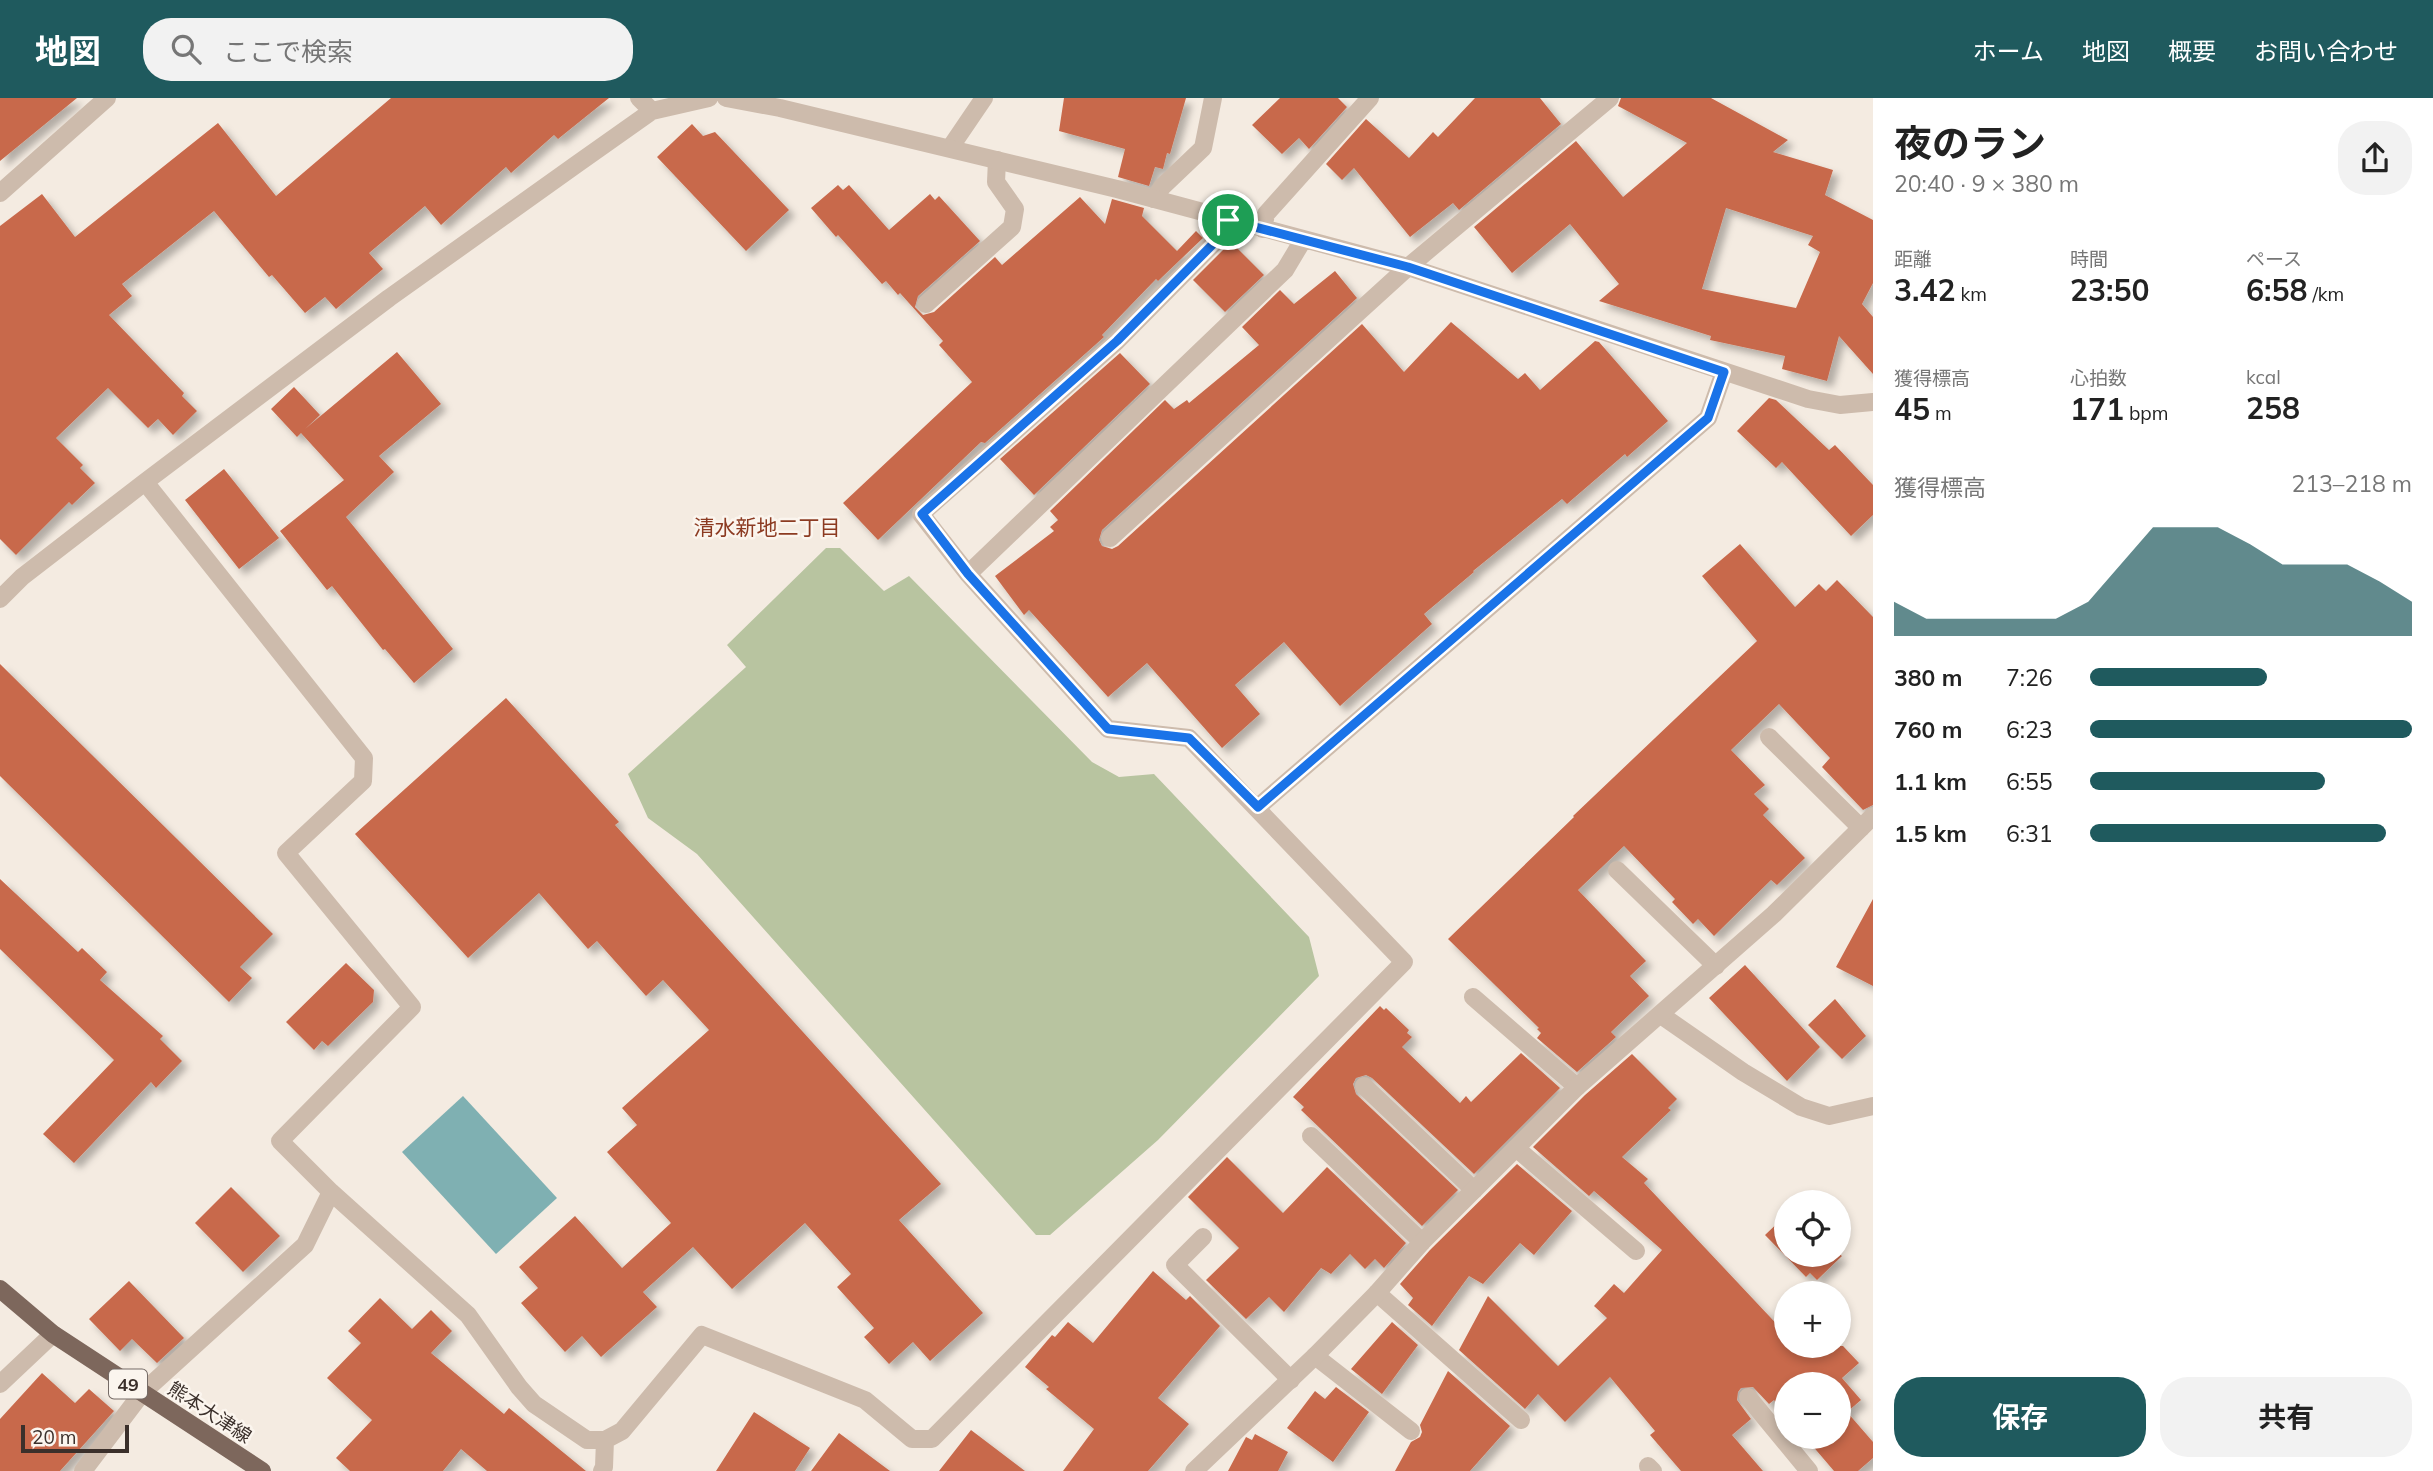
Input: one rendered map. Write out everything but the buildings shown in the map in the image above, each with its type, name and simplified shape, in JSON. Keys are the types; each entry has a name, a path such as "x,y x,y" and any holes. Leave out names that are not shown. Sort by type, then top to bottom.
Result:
{"main road":[{"name":"熊本大津線","path":"0,1289 53,1334 262,1471"}],"street":[{"path":"0,193 107,98"},
{"path":"639,98 652,111"},
{"path":"0,599 22,577 389,298 652,111 709,98"},
{"path":"726,98 950,148 1408,267 1808,399 1840,405 1873,402"},
{"path":"950,148 984,98"},
{"path":"1154,199 1162,187 1203,148 1213,98"},
{"path":"1263,229 1266,214 1370,98"},
{"path":"1110,538 1408,267 1610,98"},
{"path":"926,304 1012,227 1015,209 996,182 997,160"},
{"path":"145,482 365,758 363,781 286,853 412,1007 280,1141 331,1192 468,1315 534,1404 587,1440 605,1440 622,1431 702,1335 865,1401 912,1439 932,1439 1404,962 1189,738 1108,729 968,574 922,514 1117,341 1222,235 1228,220"},
{"path":"968,574 1285,270 1303,240"},
{"path":"1258,807 1708,418 1724,372"},
{"path":"1194,1471 1315,1356 1422,1242 1577,1087 1774,914 1867,822 1769,737"},
{"path":"1617,870 1716,966"},
{"path":"1473,997 1577,1087"},
{"path":"1661,1015 1743,1072 1801,1107 1829,1116 1873,1106"},
{"path":"1364,1086 1474,1189"},
{"path":"1311,1136 1422,1242"},
{"path":"1516,1148 1636,1251"},
{"path":"83,1471 142,1393 304,1245 331,1192"},
{"path":"1203,1237 1175,1265 1291,1380"},
{"path":"1377,1293 1521,1420"},
{"path":"0,1384 53,1334"},
{"path":"1315,1356 1410,1431"},
{"path":"1748,1397 1809,1471"},
{"path":"602,1471 605,1440"}],"green space":[{"path":"826,548 840,548 884,591 909,576 1092,762 1119,777 1154,774 1309,937 1319,976 1158,1140 1050,1235 1036,1235 697,854 648,818 628,774 746,667 727,645"}],"water":[{"path":"463,1096 557,1198 496,1254 402,1152"}],"district":[{"name":"清水新地二丁目","path":"767,527"}],"route":[{"path":"1228,220 1408,267 1724,372 1708,418 1258,807 1189,738 1108,729 968,574 922,514 1117,341 1222,235 1228,220"}]}
